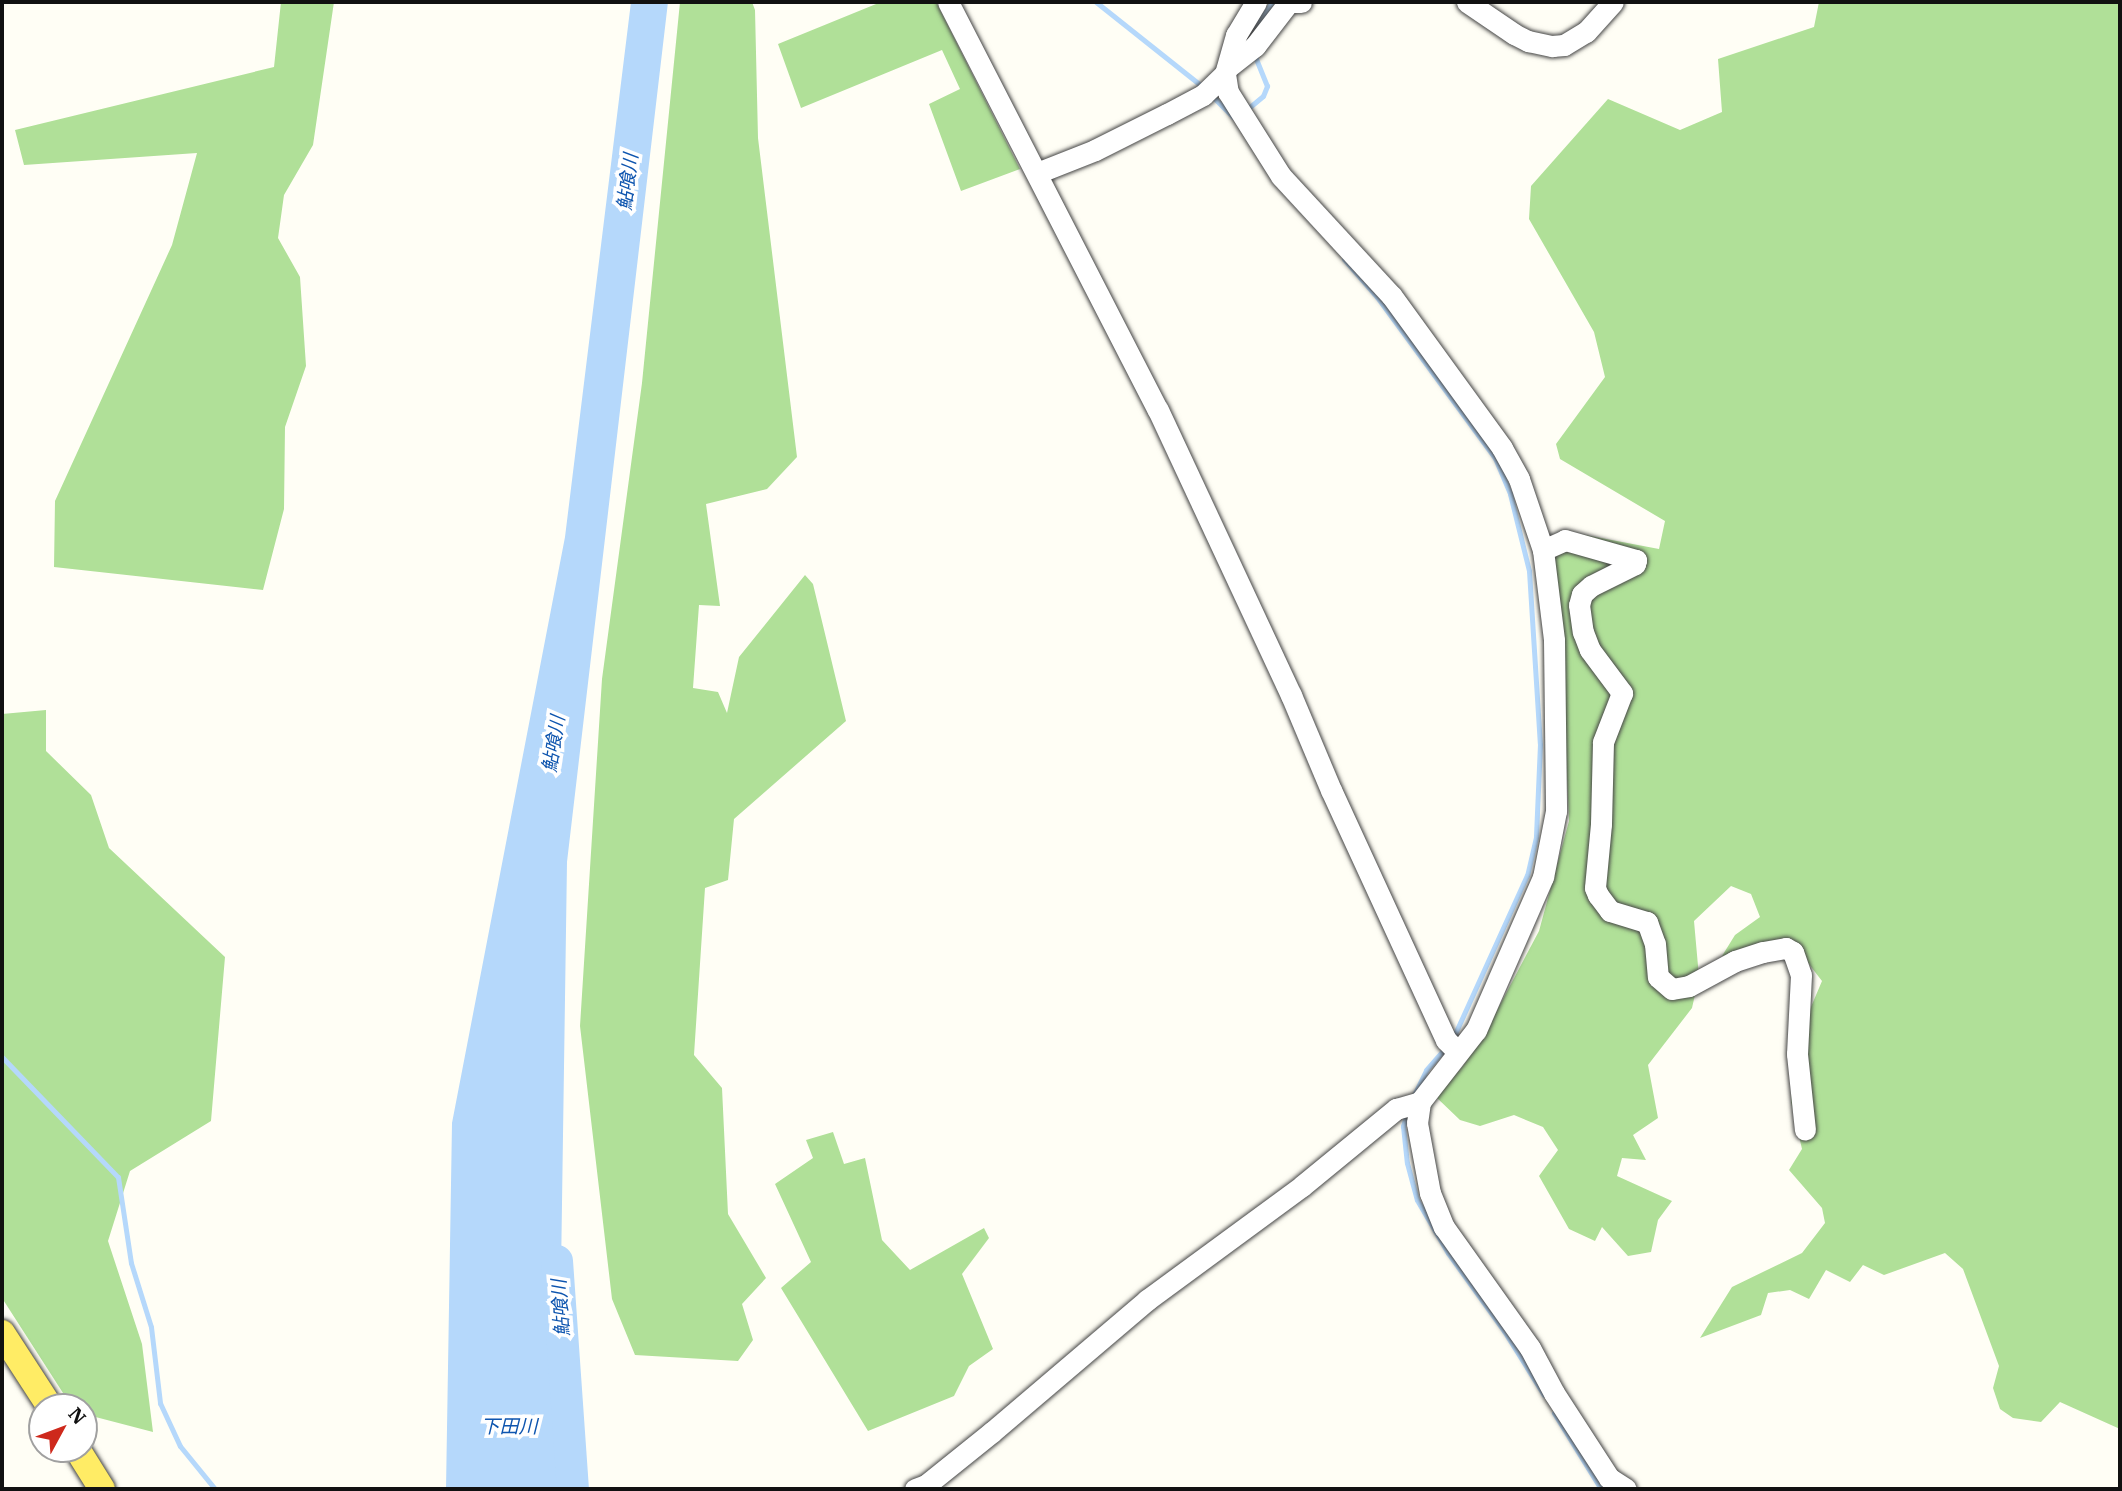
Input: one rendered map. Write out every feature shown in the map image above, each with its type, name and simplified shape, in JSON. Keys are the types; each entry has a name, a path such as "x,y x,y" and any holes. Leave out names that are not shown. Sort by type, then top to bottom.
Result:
{"main road":[{"path":"2,1333 41,1393"},
{"path":"86,1463 102,1489"}],"street":[{"path":"948,2 1158,410 1292,695 1331,790 1452,1046"},
{"path":"1217,80 1236,35 1256,2"},
{"path":"1037,173 1095,150 1217,80 1250,50 1289,2 1301,2"},
{"path":"1467,2 1521,37 1552,46 1564,45 1586,32 1614,2"},
{"path":"915,1489 926,1485 992,1432 1147,1300 1302,1186 1396,1109 1413,1103 1452,1046 1476,1030 1543,877 1556,811 1553,640 1543,550 1519,478 1503,447 1391,295 1281,176 1242,112 1217,80"},
{"path":"1543,550 1564,540 1636,560 1635,564 1591,586 1582,594 1579,605 1583,632 1590,650 1622,693 1622,699 1602,742 1601,824 1595,888 1598,895 1611,911 1647,922 1655,944 1658,977 1672,989 1689,986 1735,961 1763,952 1786,948 1794,952 1801,975 1797,1054 1804,1130"},
{"path":"1413,1103 1421,1160 1430,1193 1444,1227 1530,1348 1554,1393 1609,1478 1626,1489"}],"path":[{"path":"110,2 177,2"}],"green space":[{"path":"281,2 334,2 313,145 284,195 278,238 300,277 306,366 285,427 284,509 263,590 54,567 55,501 172,245 197,153 24,165 15,130 274,67"},
{"path":"680,2 752,2 755,10 758,138 797,457 767,489 706,504 720,606 699,605 693,688 718,692 727,713 739,657 805,575 813,584 846,721 734,819 728,880 705,888 694,1055 722,1088 728,1214 766,1278 742,1304 753,1340 738,1361 635,1355 612,1299 580,1026 602,679 642,383"},
{"path":"881,2 936,2 1020,169 961,191 929,104 960,89 942,50 801,108 778,44"},
{"path":"1819,2 2120,2 2120,1429 2060,1402 2041,1422 2013,1418 2000,1409 1993,1388 1999,1366 1963,1269 1945,1253 1884,1275 1863,1265 1850,1282 1826,1270 1809,1299 1790,1290 1768,1293 1761,1315 1700,1338 1732,1287 1802,1253 1825,1223 1822,1208 1789,1170 1802,1149 1791,1102 1791,1054 1822,981 1791,941 1722,956 1735,935 1760,917 1751,894 1731,886 1694,921 1699,977 1692,1008 1648,1065 1658,1118 1633,1135 1646,1160 1622,1158 1617,1176 1672,1201 1658,1220 1651,1252 1628,1256 1602,1227 1595,1241 1569,1229 1539,1176 1558,1150 1543,1127 1514,1115 1480,1126 1460,1120 1436,1097 1463,1066 1484,1035 1539,931 1569,821 1563,684 1550,554 1580,534 1659,549 1665,521 1560,459 1556,444 1605,377 1594,332 1529,219 1531,186 1608,99 1680,130 1722,112 1718,59 1814,27"},
{"path":"46,710 46,751 91,795 109,848 225,957 211,1121 130,1171 108,1241 142,1344 153,1432 98,1418 98,1393 63,1393 2,1298 2,714"},
{"path":"833,1132 844,1164 865,1158 882,1240 910,1270 984,1228 989,1238 962,1274 993,1349 969,1366 954,1396 868,1431 781,1288 811,1262 775,1184 813,1158 806,1140"}],"water":[{"name":"下田川","path":"631,2 668,2 567,862 560,1341 581,1489 446,1489 452,1123 565,537"}],"waterway":[{"path":"1096,2 1203,87"},
{"path":"1250,43 1248,37 1272,2"},
{"path":"1245,111 1263,96 1267,86 1253,52"},
{"path":"1210,94 1233,117"},
{"path":"1344,259 1377,297 1495,458 1510,494 1529,571 1540,744 1536,837 1527,875 1452,1040"},
{"path":"1413,1097 1426,1070 1446,1047"},
{"path":"2,1057 118,1177 131,1263 151,1327 160,1403 180,1446 215,1489"},
{"path":"1407,1113 1403,1126 1407,1163 1417,1200 1448,1253 1504,1331 1544,1395"},
{"name":"鮎喰川","path":"557,1261 573,1489"},
{"path":"1554,1413 1601,1489"}]}
